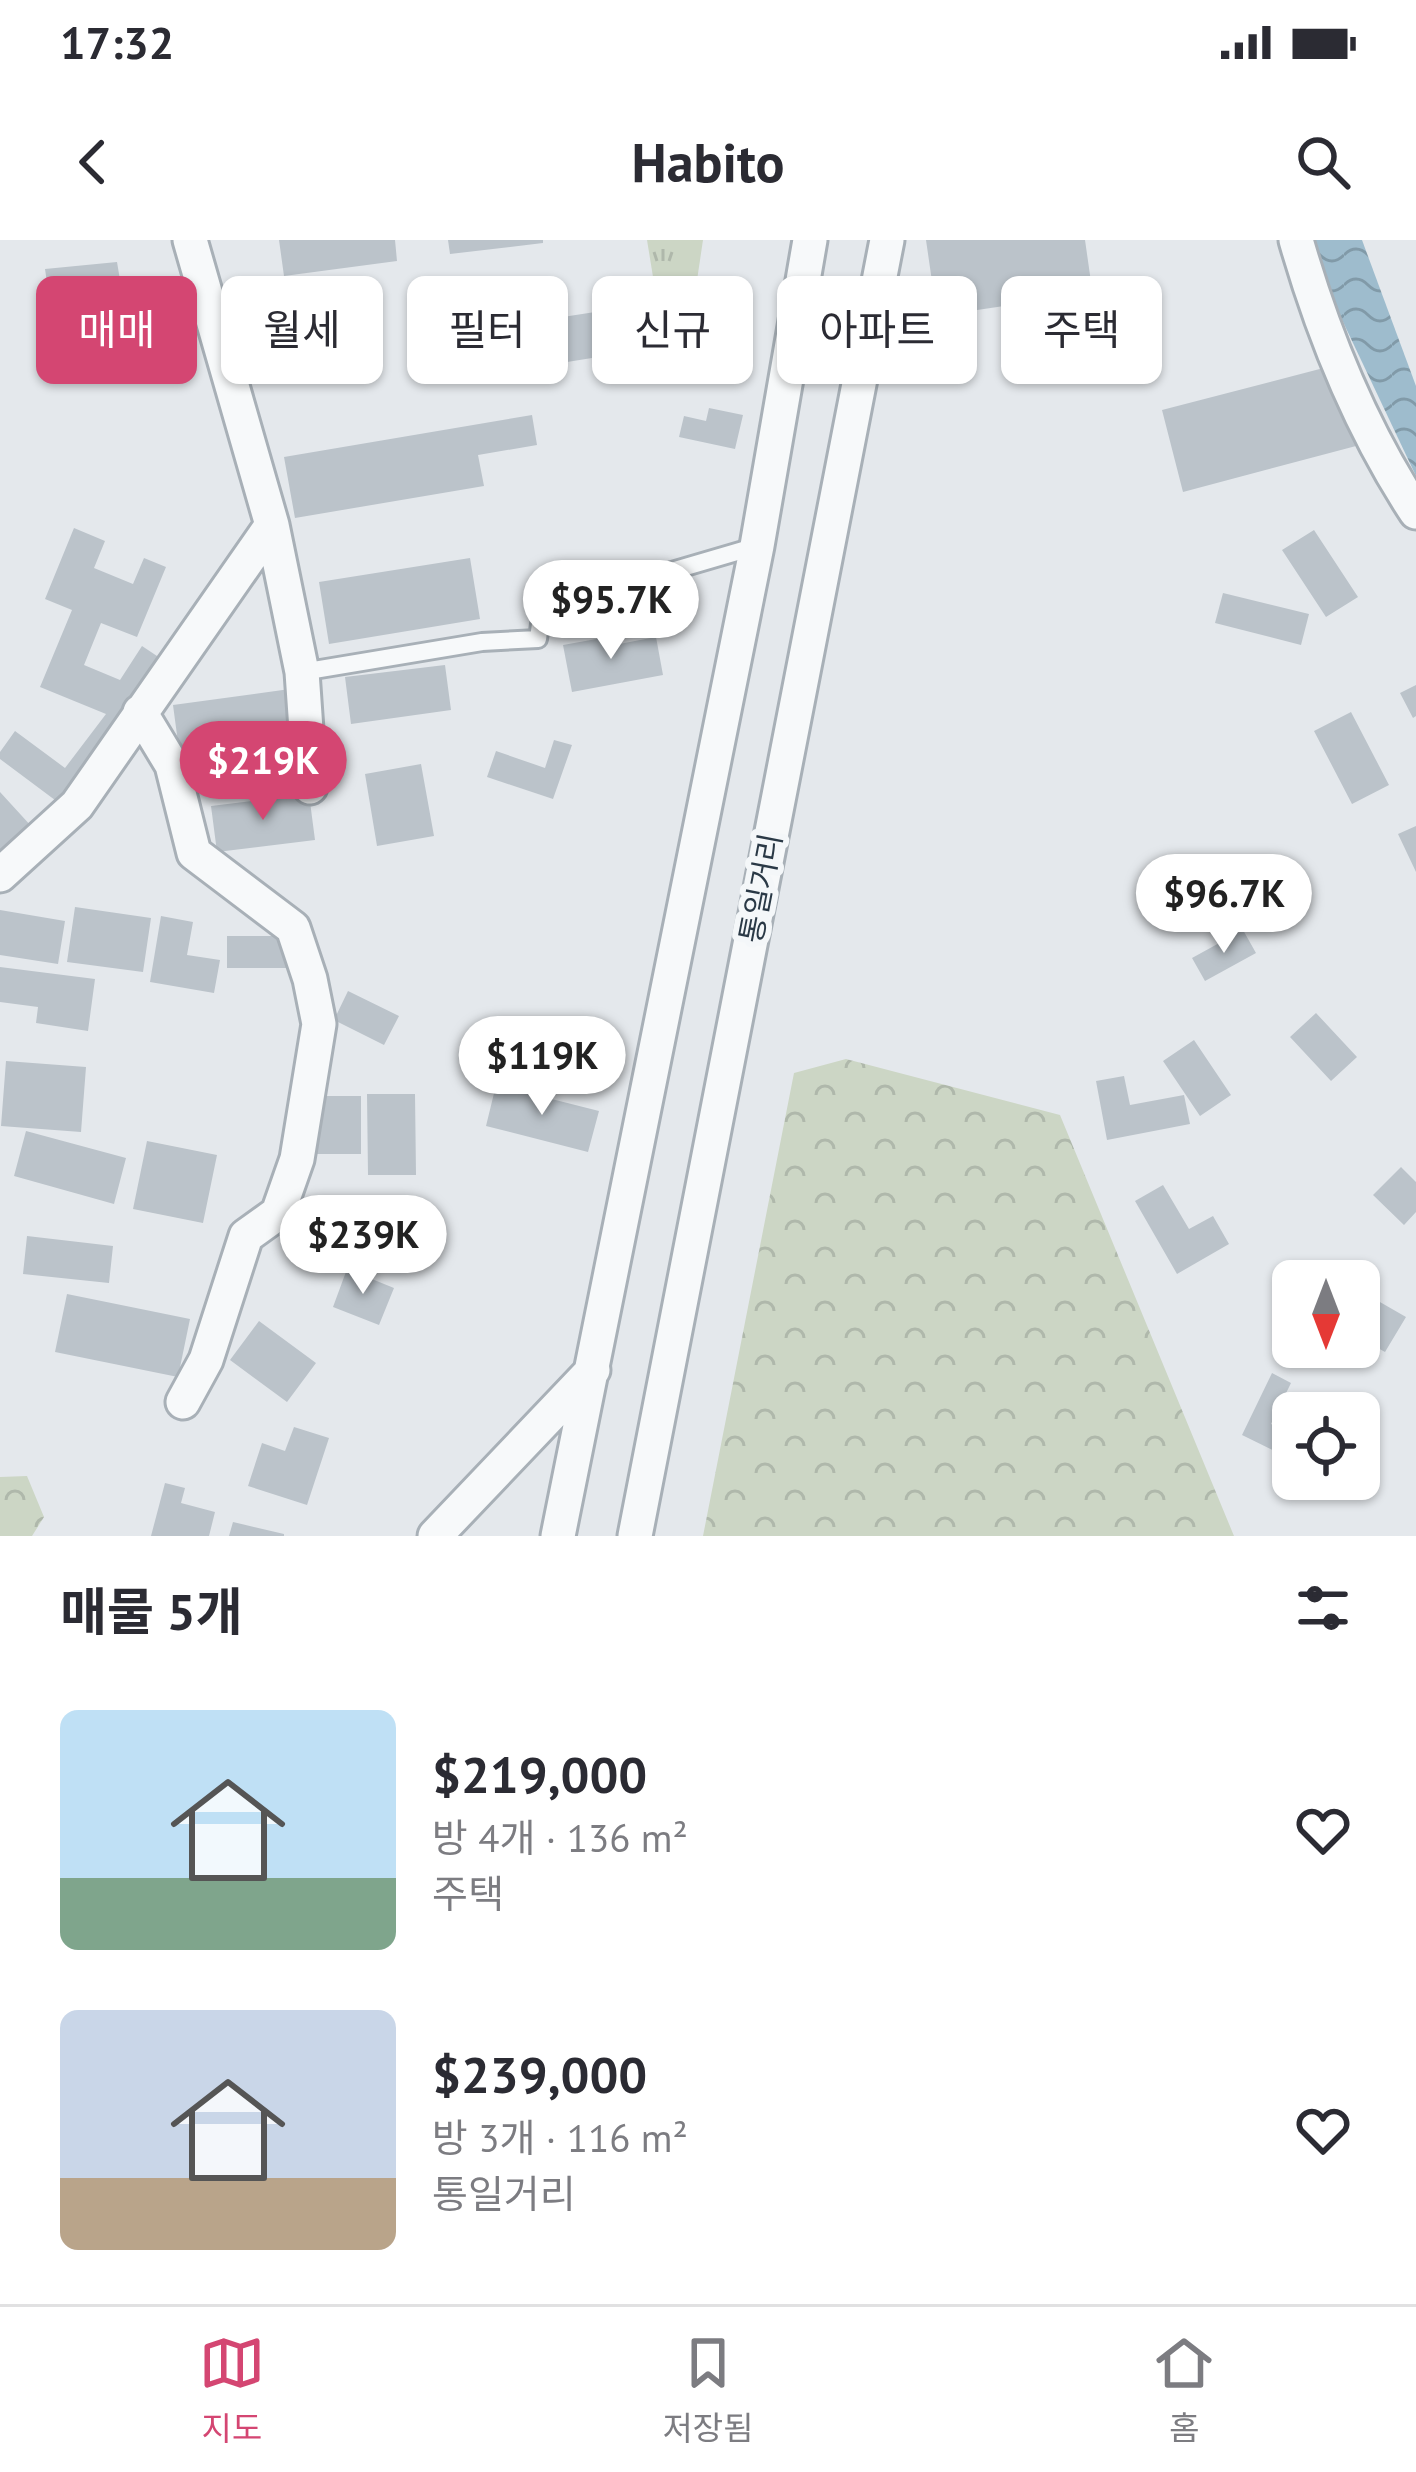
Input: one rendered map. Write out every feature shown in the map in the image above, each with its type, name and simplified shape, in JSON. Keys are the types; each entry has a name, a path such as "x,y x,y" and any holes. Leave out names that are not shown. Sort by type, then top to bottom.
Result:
{"street":[{"path":"190,240 272,525 302,672 310,788"},
{"path":"558,1536 757,546 810,240"},
{"name":"통일거리","path":"635,1536 887,240"},
{"path":"1296,240 1316,311 1404,468 1416,512"},
{"path":"0,875 77,805 272,525"},
{"path":"140,712 172,765 194,853 292,928 319,1024 297,1159 278,1213 246,1236 206,1360 183,1402"},
{"path":"435,1536 594,1369"}],"lane":[{"path":"302,672 482,642 538,639 542,609 757,546"}],"green space":[{"path":"647,240 703,240 698,276 653,276"},
{"path":"846,1059 1060,1115 1234,1536 703,1536 794,1073"},
{"path":"27,1476 44,1517 32,1536 0,1536 0,1477"}],"water":[{"path":"1314,240 1362,240 1416,386 1416,476 1335,305"}],"building":[{"path":"279,240 395,240 397,261 284,276"},
{"path":"448,240 543,240 543,243 450,254"},
{"path":"926,240 1085,240 1090,276 1001,276 1001,306 977,310 977,276 931,276"},
{"path":"117,262 119,276 46,276 45,269"},
{"path":"592,312 592,358 568,362 568,316"},
{"path":"1335,365 1356,446 1183,492 1162,410"},
{"path":"709,408 743,415 735,449 679,437 684,416 706,421"},
{"path":"532,415 537,445 478,455 484,486 295,518 284,457"},
{"path":"74,528 105,541 94,568 133,584 144,558 166,567 137,637 101,623 84,665 120,680 142,646 166,662 63,806 0,759 0,752 15,731 65,768 106,714 40,687 72,610 45,599"},
{"path":"1314,530 1358,597 1326,617 1282,550"},
{"path":"470,558 480,619 329,644 319,582"},
{"path":"1223,593 1309,614 1301,645 1215,623"},
{"path":"613,636 614,645 656,637 663,675 572,692 563,645"},
{"path":"445,665 451,710 351,724 345,677"},
{"path":"1416,685 1416,716 1413,718 1400,693"},
{"path":"290,689 297,733 179,750 173,705"},
{"path":"1351,712 1389,785 1352,804 1314,731"},
{"path":"554,740 572,745 553,799 487,777 496,751 545,768"},
{"path":"421,764 434,836 377,846 365,774"},
{"path":"0,792 32,827 0,855"},
{"path":"309,794 315,840 217,852 211,806"},
{"path":"1416,826 1416,872 1398,834"},
{"path":"75,907 151,918 143,972 67,962"},
{"path":"0,910 65,921 58,964 0,955"},
{"path":"161,916 193,922 187,955 220,960 214,993 150,982"},
{"path":"1243,930 1256,953 1205,981 1192,958"},
{"path":"227,936 289,936 289,968 227,968"},
{"path":"0,967 95,979 88,1031 36,1023 38,1007 0,1002"},
{"path":"348,991 399,1016 384,1045 334,1020"},
{"path":"1316,1013 1357,1057 1331,1081 1290,1037"},
{"path":"1194,1040 1231,1095 1200,1116 1163,1061"},
{"path":"6,1061 86,1067 81,1132 1,1126"},
{"path":"1124,1076 1130,1105 1184,1095 1190,1124 1107,1140 1096,1081"},
{"path":"496,1085 599,1111 588,1152 486,1126"},
{"path":"367,1094 415,1094 416,1175 368,1175"},
{"path":"316,1096 361,1096 361,1154 316,1154"},
{"path":"26,1131 126,1158 114,1204 14,1176"},
{"path":"147,1141 217,1155 203,1223 133,1209"},
{"path":"1401,1167 1416,1182 1416,1212 1404,1225 1373,1195"},
{"path":"1163,1185 1189,1229 1213,1216 1229,1244 1177,1274 1135,1201"},
{"path":"351,1218 406,1218 405,1264 350,1263"},
{"path":"27,1236 113,1246 109,1283 23,1274"},
{"path":"347,1269 394,1288 379,1325 333,1307"},
{"path":"67,1294 190,1319 178,1377 55,1352"},
{"path":"1380,1302 1406,1317 1385,1352 1380,1349"},
{"path":"259,1321 316,1363 287,1402 230,1360"},
{"path":"1272,1373 1291,1383 1287,1392 1272,1392 1272,1450 1242,1435"},
{"path":"294,1427 329,1438 307,1505 248,1486 262,1443 285,1451"},
{"path":"165,1483 185,1488 181,1503 215,1512 209,1536 151,1536"},
{"path":"233,1522 284,1534 284,1536 229,1536"}]}
